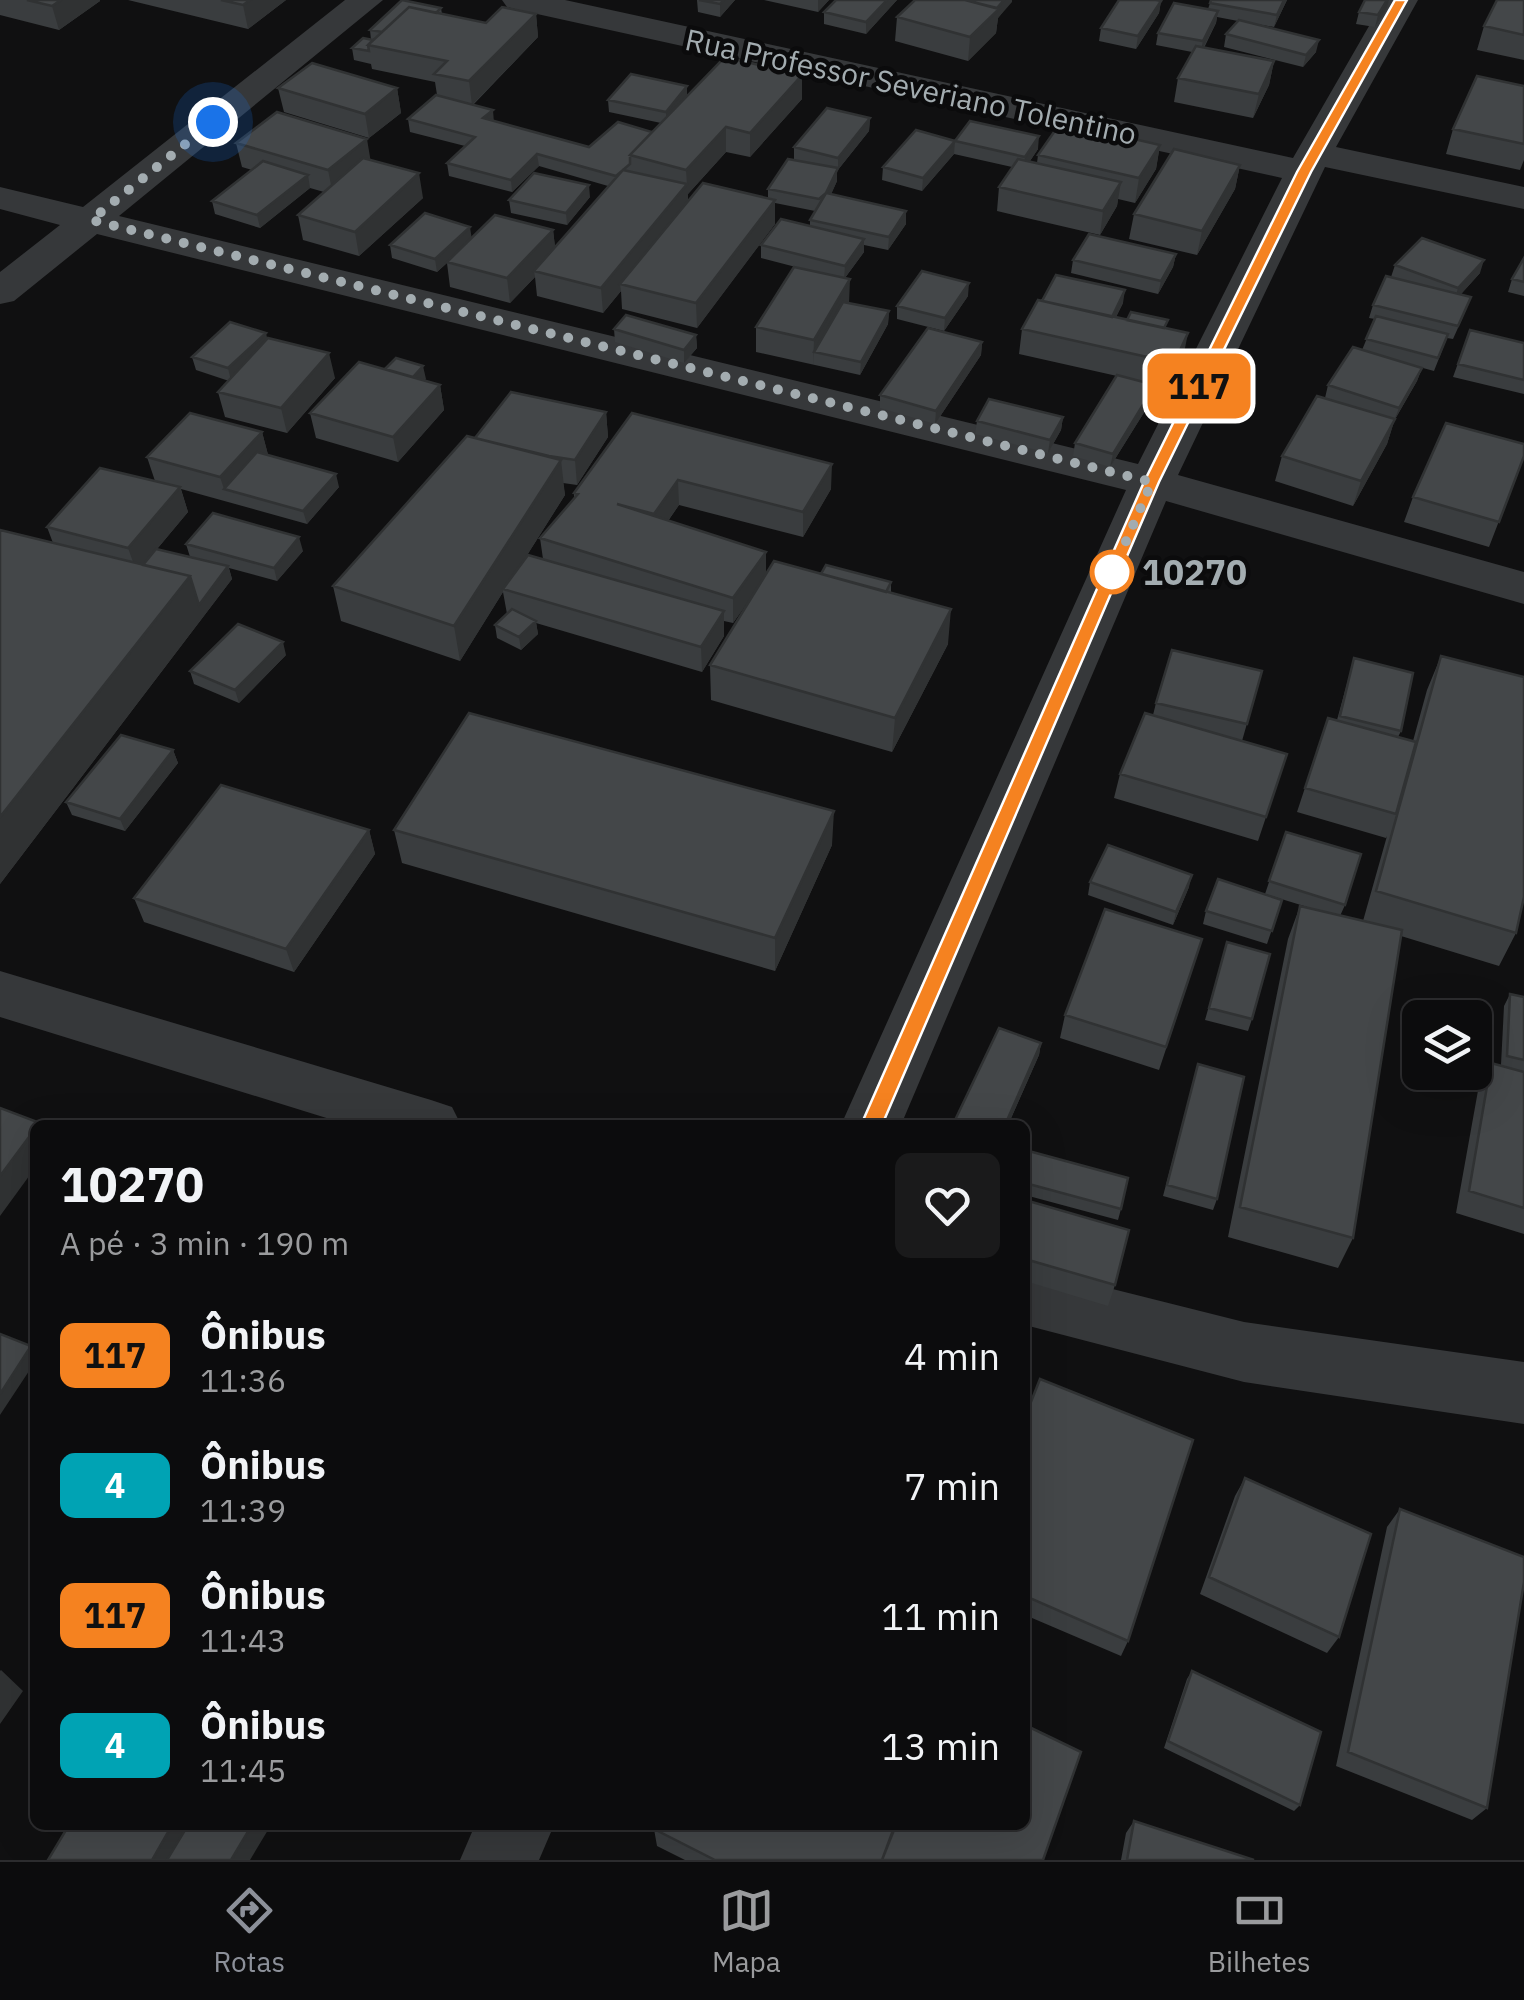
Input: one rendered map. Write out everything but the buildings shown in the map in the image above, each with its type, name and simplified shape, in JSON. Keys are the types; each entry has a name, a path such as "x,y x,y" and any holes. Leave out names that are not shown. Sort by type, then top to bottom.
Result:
{"street":[{"path":"0,292 366,0"},
{"name":"Rua Professor Severiano Tolentino","path":"519,0 1310,162 1524,198"},
{"path":"874,1120 1152,482 1310,162 1401,0"},
{"path":"0,198 1152,482 1524,588"},
{"path":"0,994 415,1120"},
{"path":"1030,1297 1244,1352 1524,1393"},
{"path":"498,1860 513,1830"}],"bus line":[{"name":"117","path":"874,1120 1152,482 1304,172 1401,0"}],"place":[{"name":"10270","path":"1112,572"}],"route":[{"path":"213,122 91,220 1152,482 1105,589 1112,572"}]}
